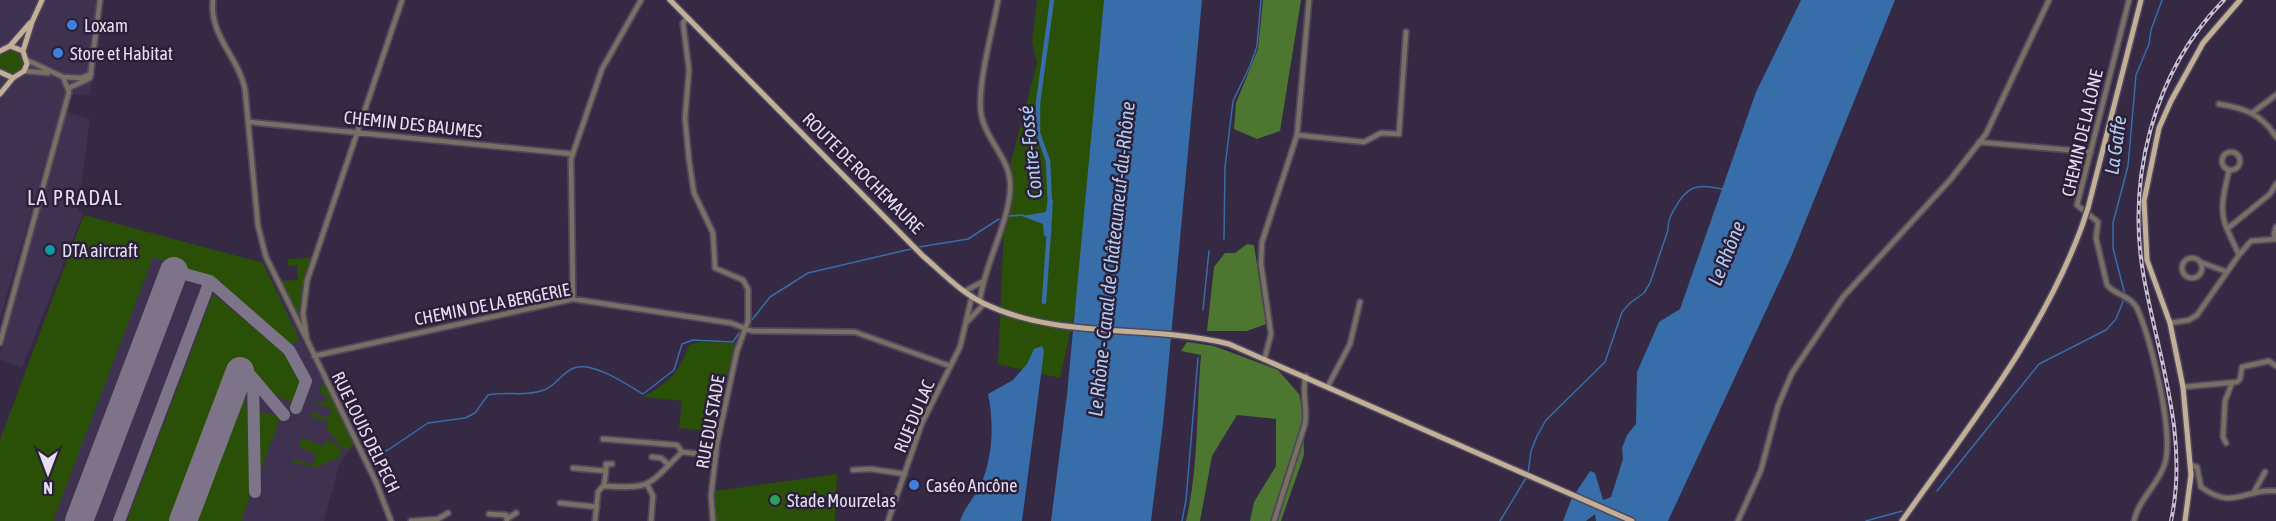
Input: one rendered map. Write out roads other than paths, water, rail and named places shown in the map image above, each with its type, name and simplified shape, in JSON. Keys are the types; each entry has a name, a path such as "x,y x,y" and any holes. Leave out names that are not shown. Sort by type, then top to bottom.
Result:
{"main road":[{"path":"0,94 13,78 24,71 27,60 23,51 42,0"},
{"name":"ROUTE DE ROCHEMAURE","path":"670,0 923,256 982,302 1012,314 1060,325 1183,335 1229,344 1265,357 1632,521"},
{"path":"1902,521 2033,332 2061,277 2088,208 2141,0"},
{"path":"2185,521 2190,495 2191,465 2183,387 2170,323 2146,254 2143,220 2145,189 2159,128 2185,71 2206,38 2240,0"},
{"path":"0,51 10,46 32,22"},
{"path":"10,46 23,51"},
{"path":"0,72 13,78"}],"street":[{"path":"69,88 87,80 91,74 100,0"},
{"path":"213,0 214,23 243,81 247,118 250,122 256,204 266,256 307,340"},
{"path":"307,340 303,314 308,281 402,0"},
{"path":"573,299 569,184 573,154 602,69 641,0"},
{"path":"967,322 982,302 982,282 1010,195 1010,179 981,117 982,87 998,0"},
{"path":"1265,357 1271,334 1261,264 1262,242 1297,135 1309,0"},
{"path":"1738,521 1761,470 1783,390 1816,335 1843,297 1950,180 1979,142 2002,102 2049,0"},
{"name":"CHEMIN DE LA LÔNE","path":"2129,0 2077,205 2098,222 2096,238 2107,285 2111,290 2133,302 2140,314 2162,401 2165,427 2164,464 2134,521"},
{"name":"RUE DU STADE","path":"687,18 683,23 689,70 685,118 692,181 699,206 713,233 715,268 722,273 740,278 747,284 749,309 737,351 716,456 711,496 713,521"},
{"path":"1297,135 1364,142 1382,133 1399,134 1406,32"},
{"path":"27,60 53,74"},
{"path":"24,71 81,78 91,74"},
{"path":"0,343 69,88 63,77"},
{"path":"2252,113 2276,95"},
{"path":"2219,104 2252,113 2265,122 2276,137"},
{"name":"CHEMIN DES BAUMES","path":"250,122 573,154"},
{"path":"1979,142 2091,152"},
{"path":"2233,151 2239,155 2240,162 2236,168 2229,170 2223,166 2222,159 2226,153 2233,151"},
{"path":"2229,170 2222,218 2239,255"},
{"path":"2226,228 2270,194 2276,184"},
{"path":"2170,323 2189,320 2197,315 2239,255 2252,241 2276,239 2276,227"},
{"path":"2200,262 2202,269 2199,276 2191,278 2184,275 2182,267 2185,261 2193,258 2227,272"},
{"path":"965,291 982,282"},
{"name":"RUE DU LAC","path":"888,521 922,423 960,347 972,296"},
{"name":"CHEMIN DE LA BERGERIE","path":"314,356 573,299 731,323 745,329 855,332 950,366"},
{"path":"1328,386 1350,344 1360,302"},
{"name":"RUE LOUIS DELPECH","path":"307,340 376,482 391,521"},
{"path":"2183,387 2232,383 2240,379 2241,367 2269,361 2276,366"},
{"path":"1274,521 1305,424 1307,412 1303,388 1306,376"},
{"path":"2226,443 2223,437 2225,401 2232,383"},
{"path":"603,439 677,446 682,452 716,456"},
{"path":"604,486 648,486 682,452"},
{"path":"652,457 661,458 669,465"},
{"path":"595,521 598,492 604,486 606,464 612,464"},
{"path":"2191,465 2197,467 2201,487 2213,495 2232,500 2254,492 2276,491"},
{"path":"573,468 606,471"},
{"path":"853,470 870,469 905,474"},
{"path":"2254,492 2265,472"},
{"path":"648,486 653,496 651,521"},
{"path":"560,503 597,507"},
{"path":"411,521 438,519 448,513"},
{"path":"489,514 506,515 507,520 516,513"}],"water":[{"name":"Le Rhône - Canal de Châteauneuf-du-Rhône","path":"1104,0 1202,0 1163,424 1151,521 1051,521 1067,395"},
{"name":"Le Rhône","path":"1801,0 1895,0 1791,257 1668,521 1596,521 1595,514 1586,521 1563,521 1571,500 1590,471 1595,473 1603,500 1611,497 1623,459 1622,448 1627,435 1636,424 1637,372 1659,322 1680,309 1756,92"},
{"path":"1048,199 1053,200 1051,235 1044,236 1043,224 1022,216 1046,212"},
{"path":"1042,346 1044,351 1022,521 960,521 981,484 988,462 992,428 988,394 1013,380 1027,364 1034,349"}],"waterway":[{"name":"Contre-Fossé","path":"1050,204 1048,161 1038,133 1038,103 1052,0"},
{"path":"1224,239 1225,167 1233,101 1257,46 1261,0"},
{"name":"La Gaffe","path":"2125,295 2113,248 2113,223 2128,166 2136,75 2149,44 2151,30 2162,0"},
{"path":"1528,474 1531,451 1546,420 1605,362 1622,312 1644,293 1650,283 1668,224 1679,201 1694,188 1706,186 1722,189"},
{"path":"1008,216 1024,215"},
{"path":"919,247 968,239 999,219"},
{"name":"Contre-Fossé","path":"1044,302 1049,230"},
{"path":"751,321 770,297 808,273 911,249"},
{"path":"1203,310 1209,251"},
{"name":"La Gaffe","path":"1937,491 2039,364 2106,330 2116,319 2124,299"},
{"path":"371,457 388,450 428,423 465,418 475,413 488,395 544,390 574,368 582,367 600,371 643,394 674,370 682,344 693,340 733,342 739,333"},
{"path":"1182,521 1186,500 1198,358"},
{"path":"1500,521 1526,478"},
{"name":"La Gaffe","path":"1866,521 1902,511"}],"railway":[{"path":"2171,521 2176,490 2174,429 2170,399 2144,278 2139,241 2139,203 2143,166 2151,129 2163,94 2179,60 2199,29 2224,0"}],"place":[{"name":"Loxam","path":"72,25"},
{"name":"Store et Habitat","path":"58,53"},
{"name":"DTA aircraft","path":"50,250"},
{"name":"Caséo Ancône","path":"914,485"},
{"name":"Stade Mourzelas","path":"775,500"}],"district":[{"name":"LA PRADAL","path":"75,197"}]}
